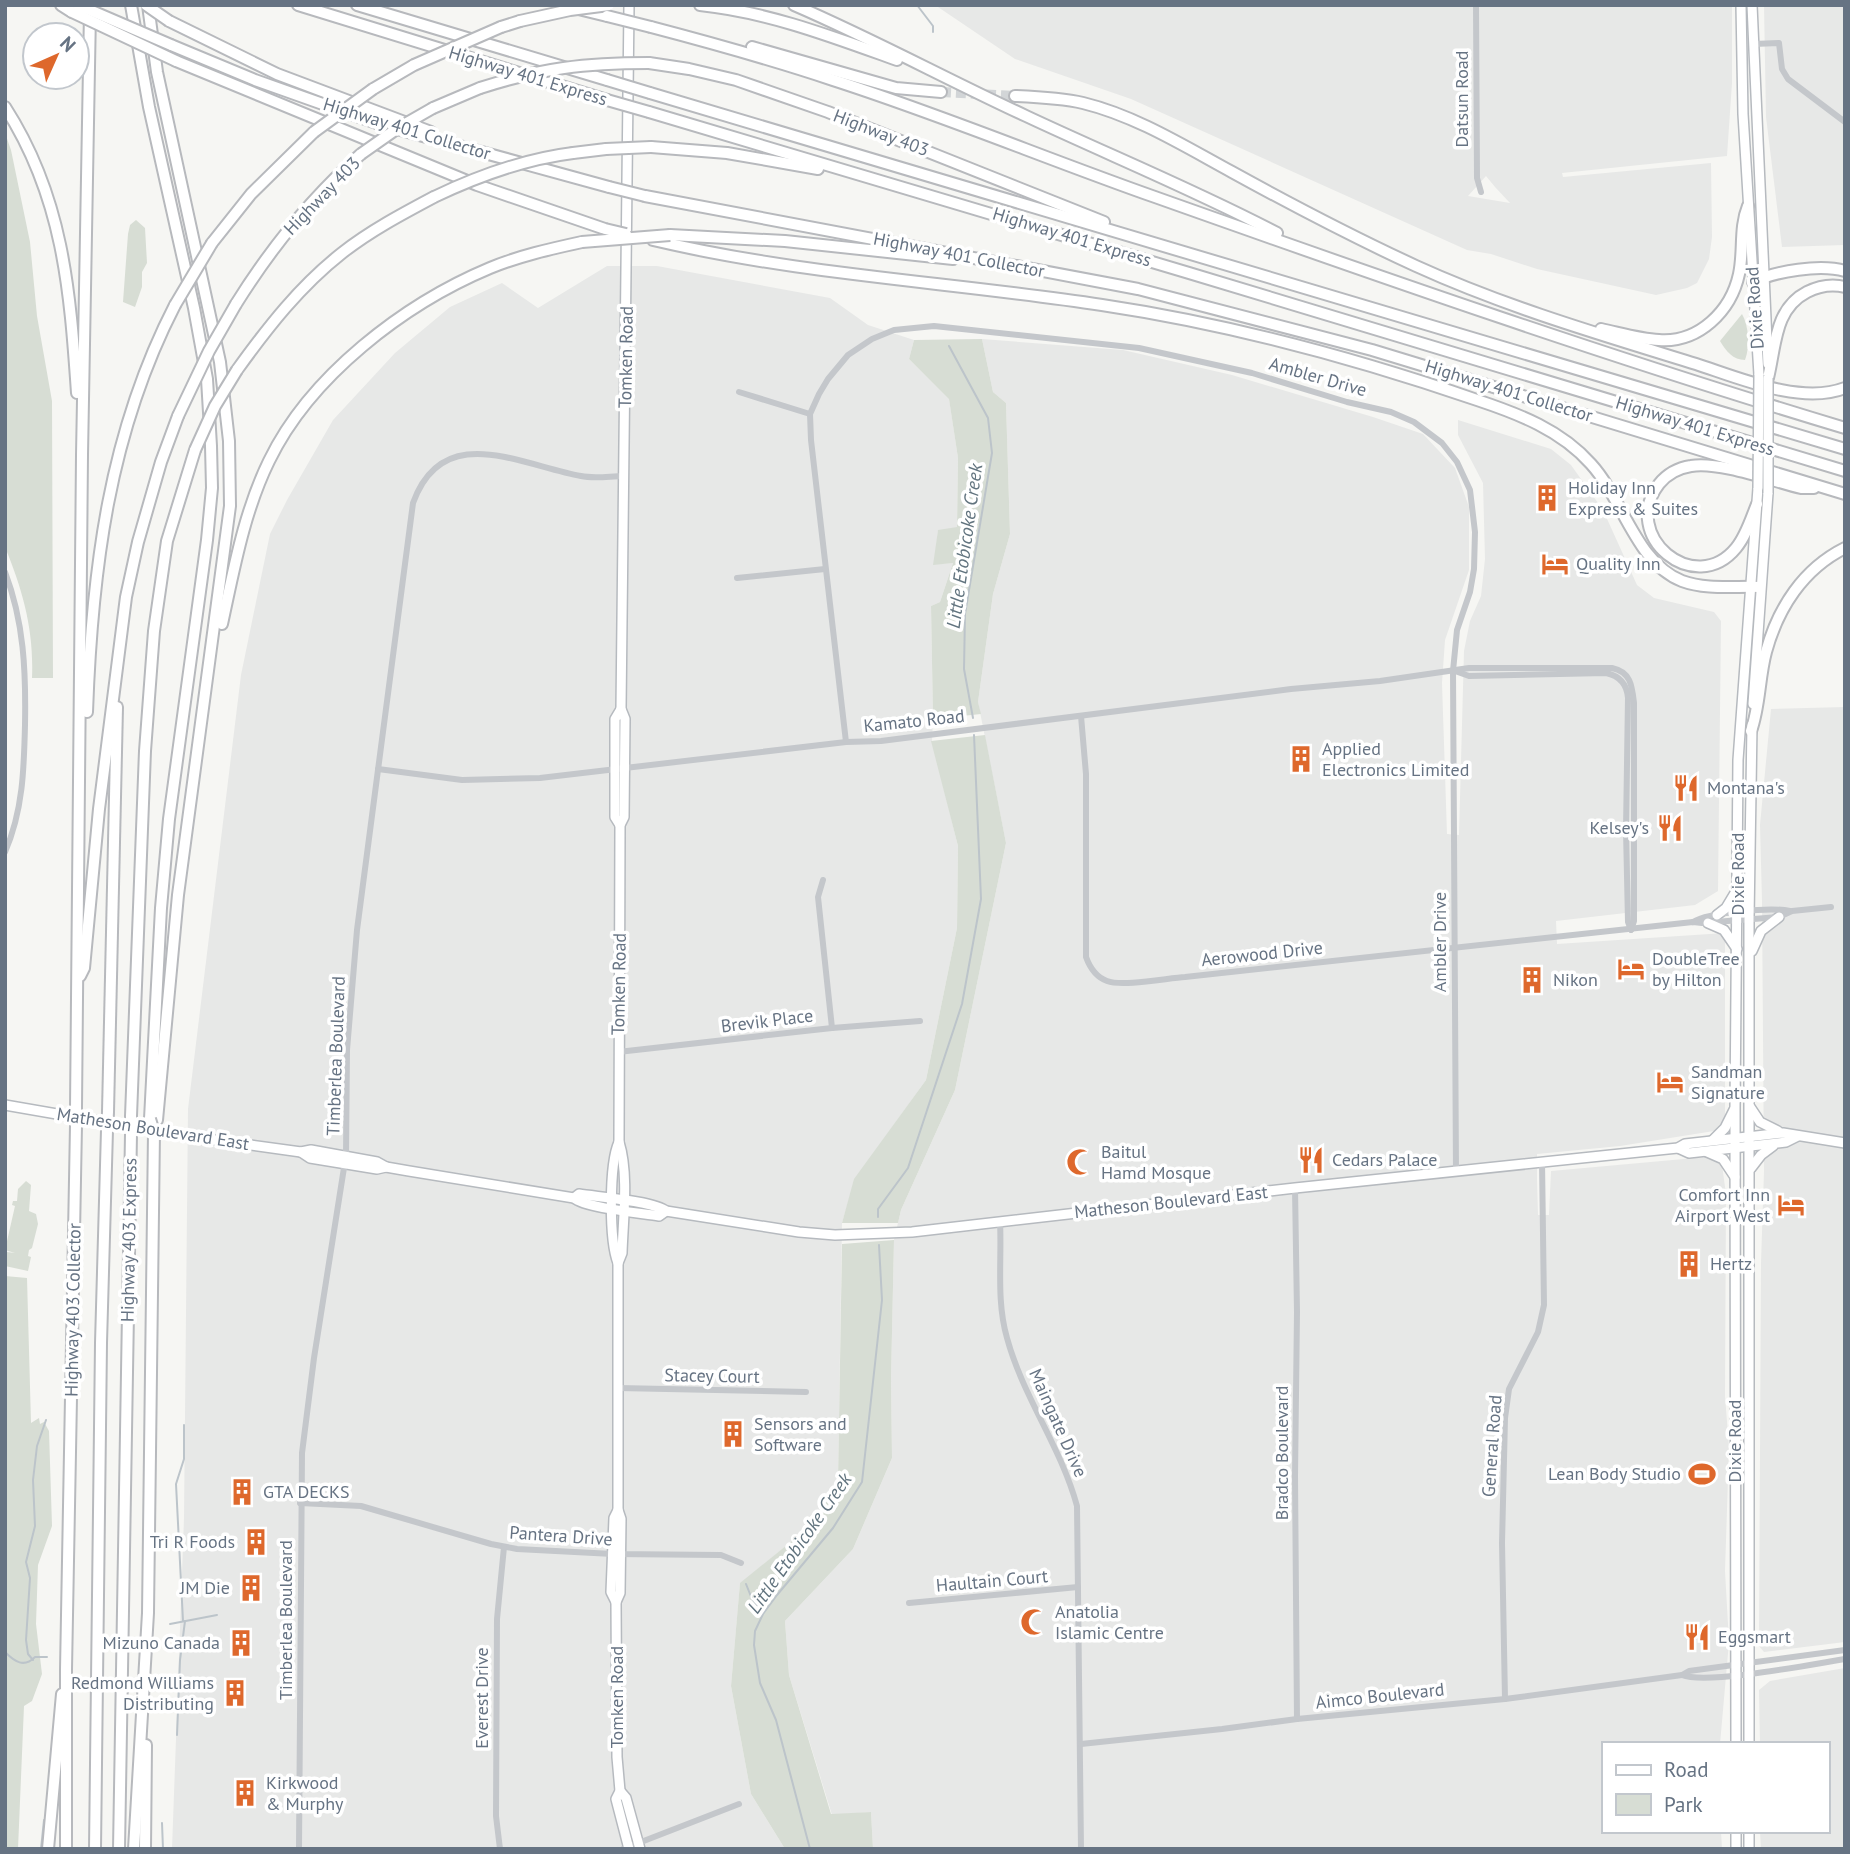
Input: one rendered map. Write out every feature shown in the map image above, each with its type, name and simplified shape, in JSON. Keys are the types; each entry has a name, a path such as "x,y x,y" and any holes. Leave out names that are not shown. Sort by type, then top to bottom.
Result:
{"highway":[{"path":"61,5 75,8 176,61 477,185 605,229 717,255 789,267 1100,304 1165,315 1360,362 1494,406 1548,429 1574,447 1606,483 1650,558 1664,571 1698,585 1755,587"},
{"path":"80,771 82,455 90,5"},
{"path":"131,5 149,107 207,379 212,488 169,819 160,921 154,1119 145,1849"},
{"path":"147,5 160,85 220,362 229,441 230,506 178,895 154,1119"},
{"path":"147,5 169,21 277,74 509,161"},
{"name":"Highway 401 Express","path":"298,5 1845,471"},
{"name":"Highway 401 Express","path":"357,5 1845,449"},
{"path":"562,5 608,11 651,27 835,80 1155,197 1704,386 1845,428"},
{"path":"700,5 734,9 779,20 939,75"},
{"path":"794,5 852,30 939,75 1226,206 1308,249"},
{"name":"Highway 401 Collector","path":"75,8 255,79 379,124 509,161 645,195 1138,289 1372,350 1845,494"},
{"path":"80,771 87,722 97,572 107,502 125,429 145,369 175,305 212,243 251,194 314,132 373,89 414,65 501,27 570,10 608,11"},
{"path":"724,46 747,46 896,88 941,92"},
{"name":"Highway 403","path":"117,672 126,597 138,542 161,462 178,416 209,351 260,265 297,219 339,174 361,155 398,128 433,108 480,88 545,69 649,63 689,69 736,80 828,112 985,173 1158,245"},
{"path":"1014,96 1083,103 1136,121 1418,267 1595,333 1780,389 1815,393 1845,388"},
{"path":"5,107 37,166 56,222 71,304 82,455"},
{"name":"Highway 403 Express","path":"119,1849 131,1116 145,751 154,631 167,541 195,450 215,406 237,370 299,292 342,254 375,231 434,197 469,180 511,166 606,149 690,148 778,160 919,192"},
{"path":"1541,314 1660,341 1690,335 1714,320 1732,299 1740,273 1744,217 1748,206"},
{"path":"207,688 239,545 270,460 313,395 340,366 411,311 462,281 517,258 582,242 670,235 785,241 1016,265"},
{"path":"1753,282 1765,276 1816,268 1845,271"},
{"path":"1764,377 1778,326 1787,308 1811,289 1831,285 1845,287"},
{"path":"1757,504 1738,546 1729,555 1711,564 1693,566 1672,559 1658,546 1650,530 1648,509 1655,491 1667,476 1685,467 1715,467 1801,488 1827,488"},
{"path":"1751,731 1756,717 1766,653 1787,601 1804,576 1826,558 1845,548"},
{"path":"78,980 85,968 99,809 117,672"},
{"name":"Highway 403 Express","path":"95,1849 101,1343 117,672"},
{"name":"Highway 403 Collector","path":"66,1849 66,1670 80,771"},
{"path":"134,1849 148,1613"},
{"path":"48,1849 66,1670"}],"main road":[{"name":"Tomken Road","path":"618,1263 622,1253 623,1205 618,1052 620,825 624,817 620,768 625,719 621,709 629,5"},
{"name":"Dixie Road","path":"1736,1742 1735,1108 1738,760 1755,587 1768,493 1764,377 1753,282 1748,206 1741,5"},
{"name":"Dixie Road","path":"1749,1742 1751,731 1757,504 1764,377 1765,276 1752,5"},
{"path":"1717,915 1731,902 1738,888"},
{"path":"1750,959 1761,931 1779,916"},
{"path":"1708,923 1724,930 1737,950"},
{"name":"Matheson Boulevard East","path":"5,1105 172,1134 301,1152 311,1150 377,1169 386,1167 574,1198 578,1202 661,1207 666,1211 759,1227 835,1235 912,1233 1295,1188 1678,1148 1685,1144 1713,1140 1736,1143"},
{"path":"1750,1107 1760,1122 1783,1133"},
{"path":"1713,1140 1725,1128 1735,1108"},
{"name":"Matheson Boulevard East","path":"1750,1142 1783,1133 1845,1143"},
{"name":"Matheson Boulevard East","path":"1678,1148 1689,1153 1736,1143 1786,1142 1798,1136"},
{"name":"Tomken Road","path":"619,1142 614,1155 612,1204 614,1252 618,1263 618,1510 614,1518 617,1554 611,1592 616,1602 617,1757 620,1791 626,1798 632,1847"},
{"path":"1751,1169 1760,1155 1776,1143"},
{"path":"1703,1151 1723,1159 1736,1178"}],"street":[{"name":"Datsun Road","path":"1476,5 1477,178 1481,192"},
{"path":"1753,44 1780,43 1785,75 1845,122"},
{"name":"Ambler Drive","path":"810,414 828,379 848,355 862,345 894,330 934,326 1089,341 1252,373 1404,417 1434,435 1452,454 1464,473 1472,500 1475,532 1474,569 1470,592 1457,630 1453,671 1457,1171"},
{"path":"739,392 810,414 846,742"},
{"name":"Timberlea Boulevard","path":"299,1849 302,1453 345,1160 351,994 411,510 418,487 426,477 446,460 477,452 584,477 624,476"},
{"path":"737,578 825,569"},
{"path":"5,572 14,596 23,636 26,680 23,784 5,852"},
{"name":"Kamato Road","path":"378,769 462,780 540,778 846,742 881,741 1280,690 1453,671 1469,676 1606,673 1616,676 1624,683 1628,698 1627,867 1628,922 1631,930"},
{"name":"Aerowood Drive","path":"1081,716 1086,774 1085,950 1089,965 1100,978 1113,983 1454,946 1693,922 1708,923 1737,916"},
{"path":"823,880 818,897 832,1028"},
{"name":"Aerowood Drive","path":"1693,922 1701,917 1717,915 1779,916 1792,911 1831,907"},
{"name":"Aerowood Drive","path":"1749,915 1778,908 1792,911"},
{"name":"Brevik Place","path":"618,1052 920,1021"},
{"name":"General Road","path":"1504,1699 1502,1474 1505,1418 1509,1388 1538,1332 1544,1305 1542,1161"},
{"name":"Bradco Boulevard","path":"1295,1188 1297,1719"},
{"name":"Maingate Drive","path":"1000,1221 1000,1293 1004,1326 1016,1364 1067,1473 1078,1519 1081,1849"},
{"name":"Stacey Court","path":"618,1388 806,1392"},
{"name":"Pantera Drive","path":"300,1503 361,1506 504,1547 617,1554 722,1555 741,1563"},
{"name":"Everest Drive","path":"500,1849 496,1816 497,1619 504,1547"},
{"name":"Haultain Court","path":"909,1603 1078,1587"},
{"name":"Aimco Boulevard","path":"1082,1744 1504,1699 1682,1675 1690,1679 1845,1650"},
{"name":"Aimco Boulevard","path":"1749,1668 1845,1659"},
{"path":"632,1847 739,1804"}],"shaded area":[{"path":"935,5 1732,5 1732,83 1727,156 1562,173 1563,177 1711,163 1712,237 1709,259 1697,283 1656,295 1537,269 1491,254 1467,250 1131,99 1015,59","holes":["1486,176 1510,203 1468,196"]},
{"path":"1764,5 1845,5 1845,245 1782,247 1766,117"},
{"path":"607,266 657,266 830,298 868,325 914,340 909,359 949,398 958,458 957,528 938,531 934,564 953,563 940,602 931,606 932,741 958,846 957,928 926,1080 855,1179 842,1223 838,1479 814,1523 740,1584 731,1686 751,1794 785,1849 172,1849 184,1518 188,1109 241,675 270,534 333,420 395,353 450,307 502,283 538,308"},
{"path":"982,339 1123,350 1232,375 1423,434 1455,468 1469,507 1469,570 1445,640 1442,683 1447,834 1459,835 1464,651 1470,621 1481,596 1485,559 1483,483 1458,435 1458,420 1551,449 1571,465 1603,510 1637,585 1654,598 1714,612 1721,621 1718,891 1695,905 1556,921 1557,944 1725,933 1725,1119 1714,1131 1620,1146 1537,1154 1537,1180 1538,1215 1549,1215 1551,1171 1706,1157 1712,1157 1722,1165 1726,1194 1725,1396 1729,1448 1725,1571 1729,1642 1720,1742 1602,1742 1602,1833 1721,1833 1722,1849 873,1849 871,1812 832,1815 789,1675 785,1621 853,1549 892,1458 894,1240 901,1210 955,1090 1006,843 978,702 993,594 1010,534 1006,403 993,392"},
{"path":"1845,707 1845,1642 1764,1652 1759,1646 1764,1171 1760,825 1771,709"},
{"path":"1845,1668 1845,1849 1761,1849 1760,1833 1829,1833 1829,1742 1760,1742 1759,1690 1770,1681"}],"green space":[{"path":"5,133 30,242 37,316 52,401 53,678 32,678 31,643 26,611 5,547"},
{"path":"136,220 145,228 147,263 142,272 142,287 135,307 123,302 128,234 130,225"},
{"path":"1742,314 1748,337 1745,360 1730,354 1720,341"},
{"path":"982,339 993,392 1006,403 1010,534 993,594 978,702 981,714 933,719 931,606 940,602 953,563 933,565 938,530 957,527 958,458 949,399 909,359 914,340"},
{"path":"985,735 1006,843 955,1090 901,1210 898,1223 842,1223 854,1179 926,1080 957,928 958,846 931,741"},
{"path":"26,1181 31,1185 29,1211 36,1214 38,1224 32,1248 29,1250 28,1256 31,1257 28,1271 5,1266 7,1252 15,1253 5,1250 15,1206 12,1205 13,1201 17,1201 18,1189"},
{"path":"894,1240 892,1458 853,1549 785,1621 789,1675 831,1814 871,1812 873,1849 785,1849 751,1794 731,1686 740,1583 814,1523 838,1480 842,1244"},
{"path":"5,1276 27,1278 31,1423 39,1418 40,1424 44,1422 49,1431 52,1526 38,1565 36,1624 42,1674 32,1701 24,1706 18,1849 5,1849"}],"waterway":[{"path":"917,5 933,26 933,32"},
{"name":"Little Etobicoke Creek","path":"949,346 988,418 992,453 965,614 964,669 973,718"},
{"name":"Little Etobicoke Creek","path":"878,1217 878,1209 908,1168 962,1004 981,899 974,735"},
{"name":"Little Etobicoke Creek","path":"810,1849 776,1720 760,1683 754,1645 755,1631 763,1614 833,1528 862,1482 882,1300 879,1245"},
{"path":"33,1660 28,1654 26,1640 30,1578 26,1562 35,1526 33,1480 37,1446 46,1420"},
{"path":"183,1621 176,1484 184,1459 184,1425"},
{"path":"746,1584 752,1599 763,1613"},
{"path":"170,1624 217,1615"},
{"path":"177,1735 180,1660 185,1621"},
{"path":"5,1652 23,1663 35,1657 47,1657"},
{"path":"41,1849 44,1820"},
{"path":"162,1823 163,1849"}],"tunnel":[{"path":"941,92 1015,96"}],"place":[{"name":"Holiday Inn Express & Suites","path":"1547,498"},
{"name":"Quality Inn","path":"1555,564"},
{"name":"Applied Electronics Limited","path":"1301,759"},
{"name":"Montana's","path":"1686,788"},
{"name":"Kelsey's","path":"1670,828"},
{"name":"DoubleTree by Hilton","path":"1631,969"},
{"name":"Nikon","path":"1532,980"},
{"name":"Sandman Signature","path":"1670,1082"},
{"name":"Cedars Palace","path":"1311,1160"},
{"name":"Baitul Hamd Mosque","path":"1080,1162"},
{"name":"Comfort Inn Airport West","path":"1791,1205"},
{"name":"Hertz","path":"1689,1264"},
{"name":"Sensors and Software","path":"733,1434"},
{"name":"Lean Body Studio","path":"1702,1474"},
{"name":"GTA DECKS","path":"242,1492"},
{"name":"Tri R Foods","path":"256,1542"},
{"name":"JM Die","path":"251,1588"},
{"name":"Anatolia Islamic Centre","path":"1034,1622"},
{"name":"Eggsmart","path":"1697,1637"},
{"name":"Mizuno Canada","path":"241,1643"},
{"name":"Redmond Williams Distributing","path":"235,1693"},
{"name":"Kirkwood & Murphy","path":"245,1793"}]}
